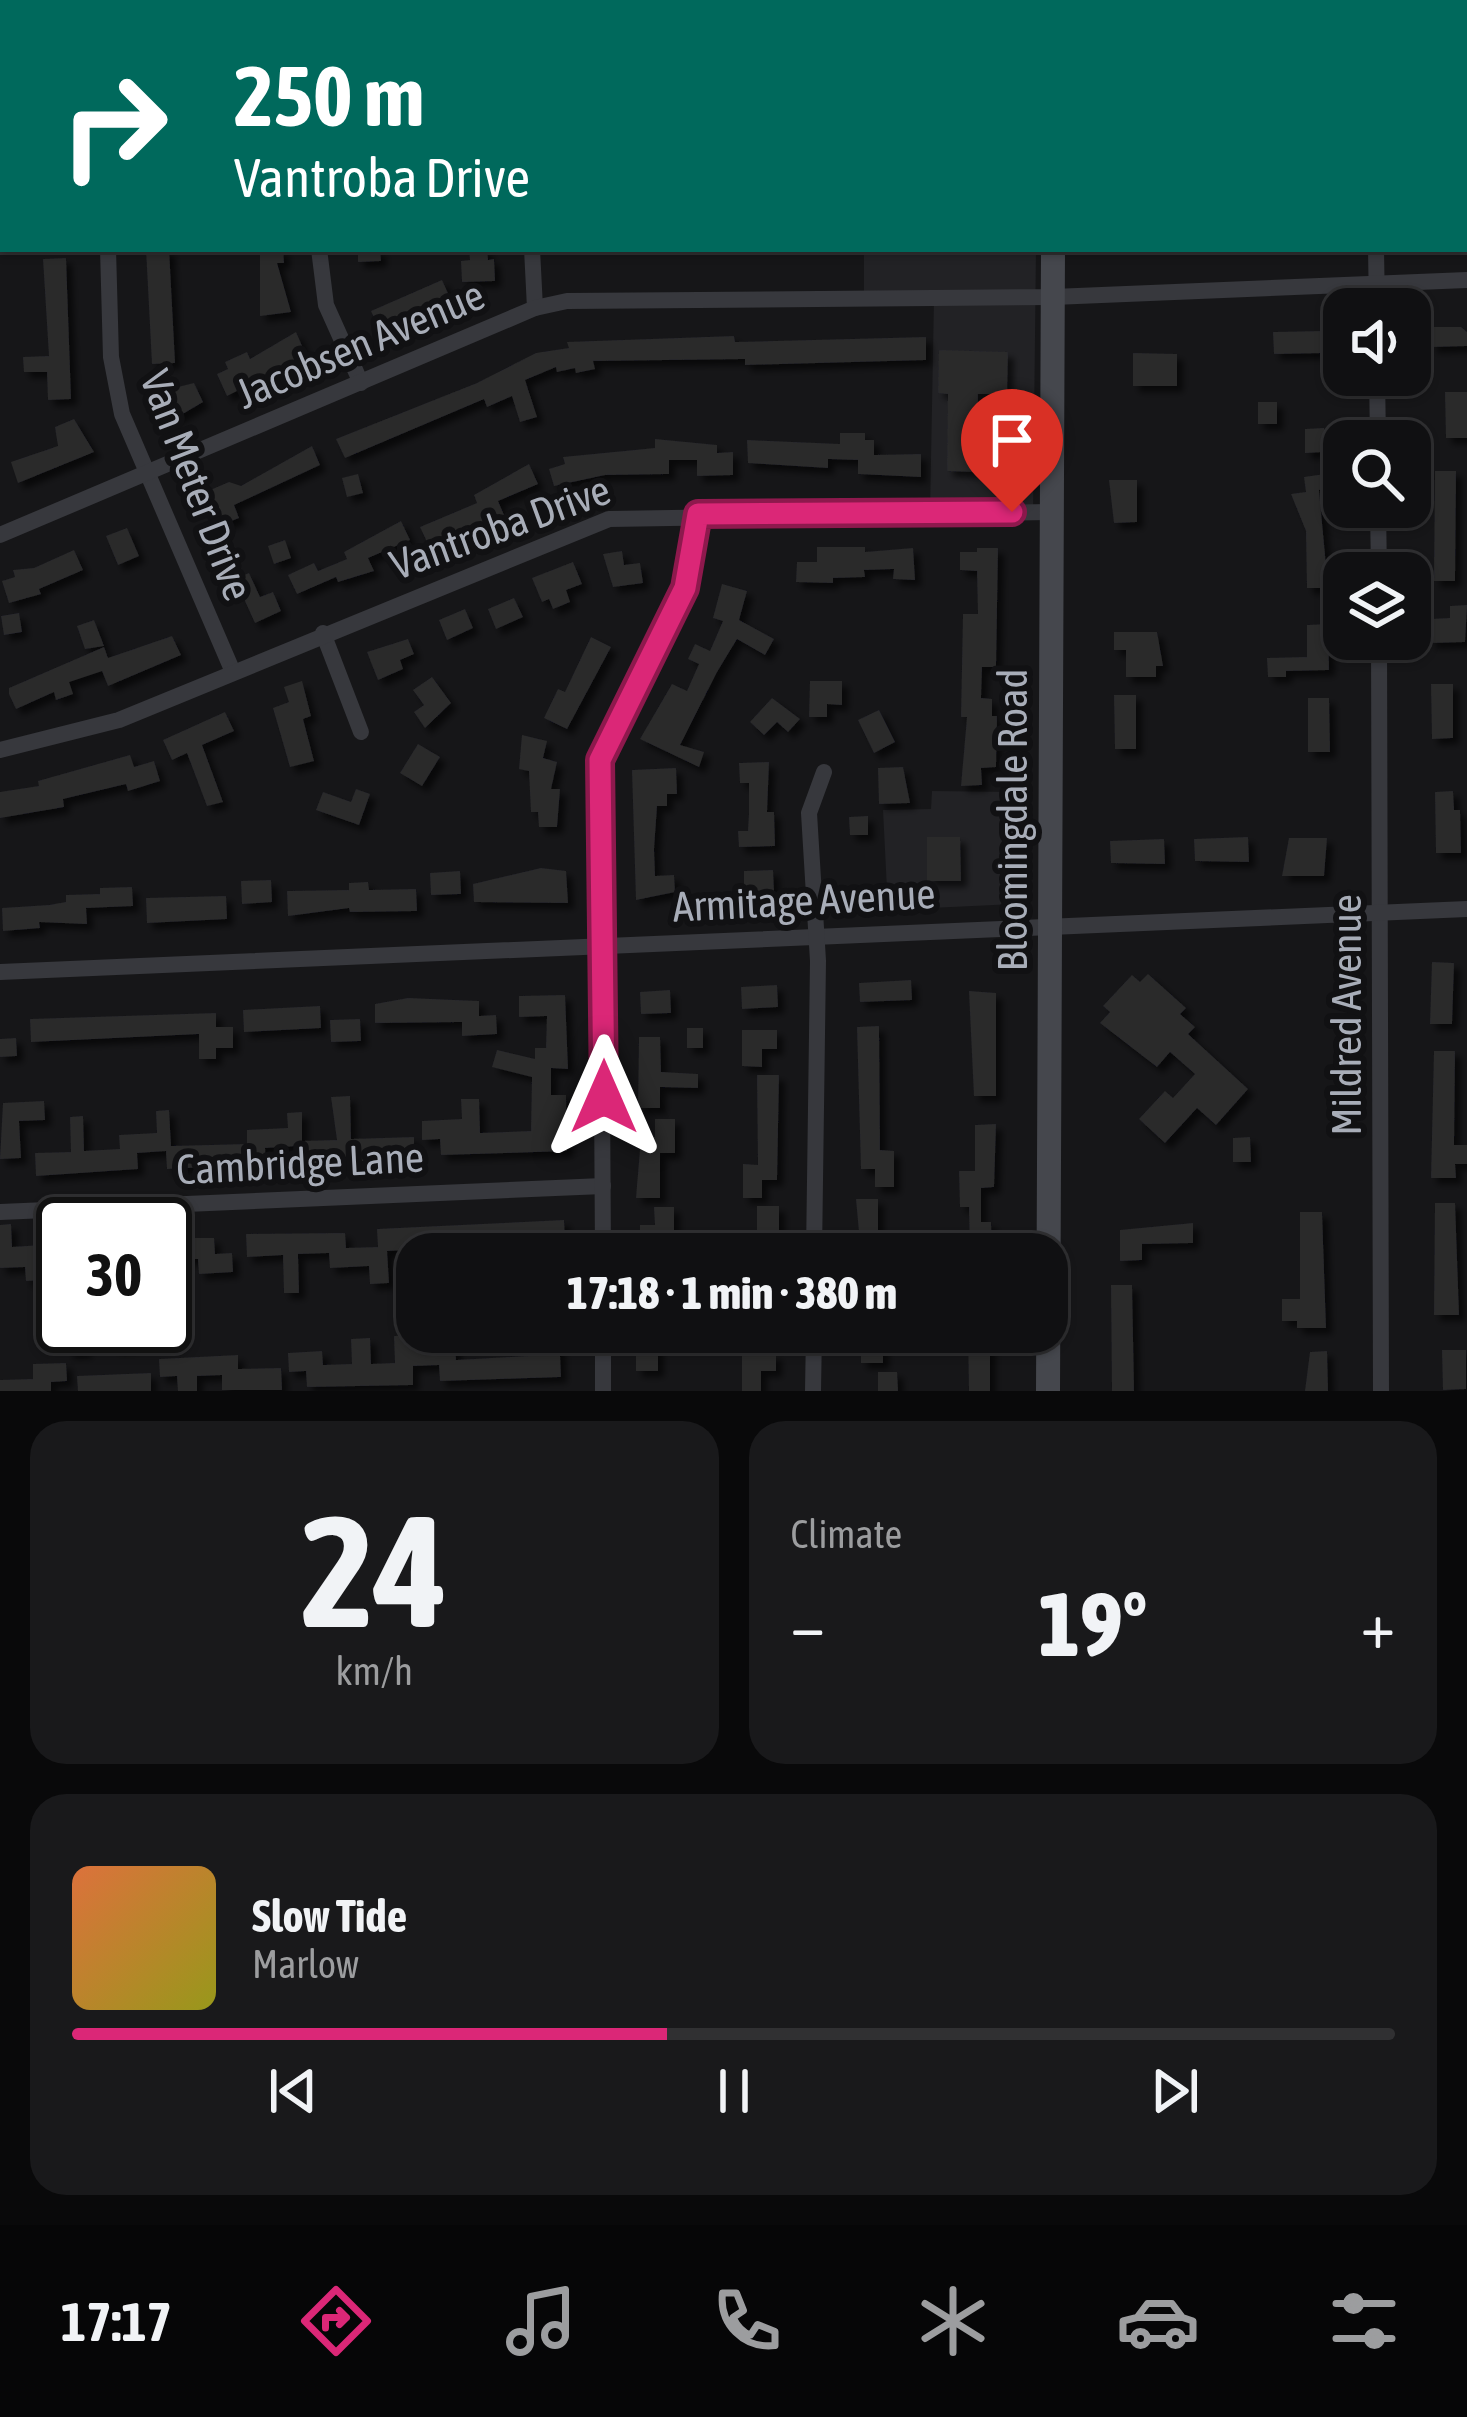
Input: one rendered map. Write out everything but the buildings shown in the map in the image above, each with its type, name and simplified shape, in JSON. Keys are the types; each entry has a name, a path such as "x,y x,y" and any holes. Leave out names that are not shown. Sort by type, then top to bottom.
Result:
{"main road":[{"name":"Bloomingdale Road","path":"1048,1391 1053,252"}],"street":[{"name":"Van Meter Drive","path":"107,252 114,377 146,475 233,672"},
{"path":"319,252 326,305 361,382"},
{"path":"532,252 535,308"},
{"path":"1376,252 1376,288"},
{"name":"Jacobsen Avenue","path":"0,535 535,308 603,298 1053,297 1467,280"},
{"name":"Vantroba Drive","path":"0,750 84,732 592,523 632,515 1052,512"},
{"path":"603,1233 600,760 685,588 698,514"},
{"path":"323,633 361,732"},
{"name":"Mildred Avenue","path":"1379,660 1382,1391"},
{"path":"814,1233 815,936 808,813 824,772"},
{"name":"Armitage Avenue","path":"0,971 1467,909"},
{"name":"Cambridge Lane","path":"0,1212 603,1186"},
{"path":"603,1353 603,1391"},
{"path":"813,1391 814,1353"}],"shaded area":[{"path":"864,252 1036,252 1033,515 930,513 934,298 864,298"},
{"path":"932,791 1014,792 1015,904 888,910 883,810 931,809"}],"route":[{"path":"604,1097 600,760 685,588 698,514 1012,512"}]}
